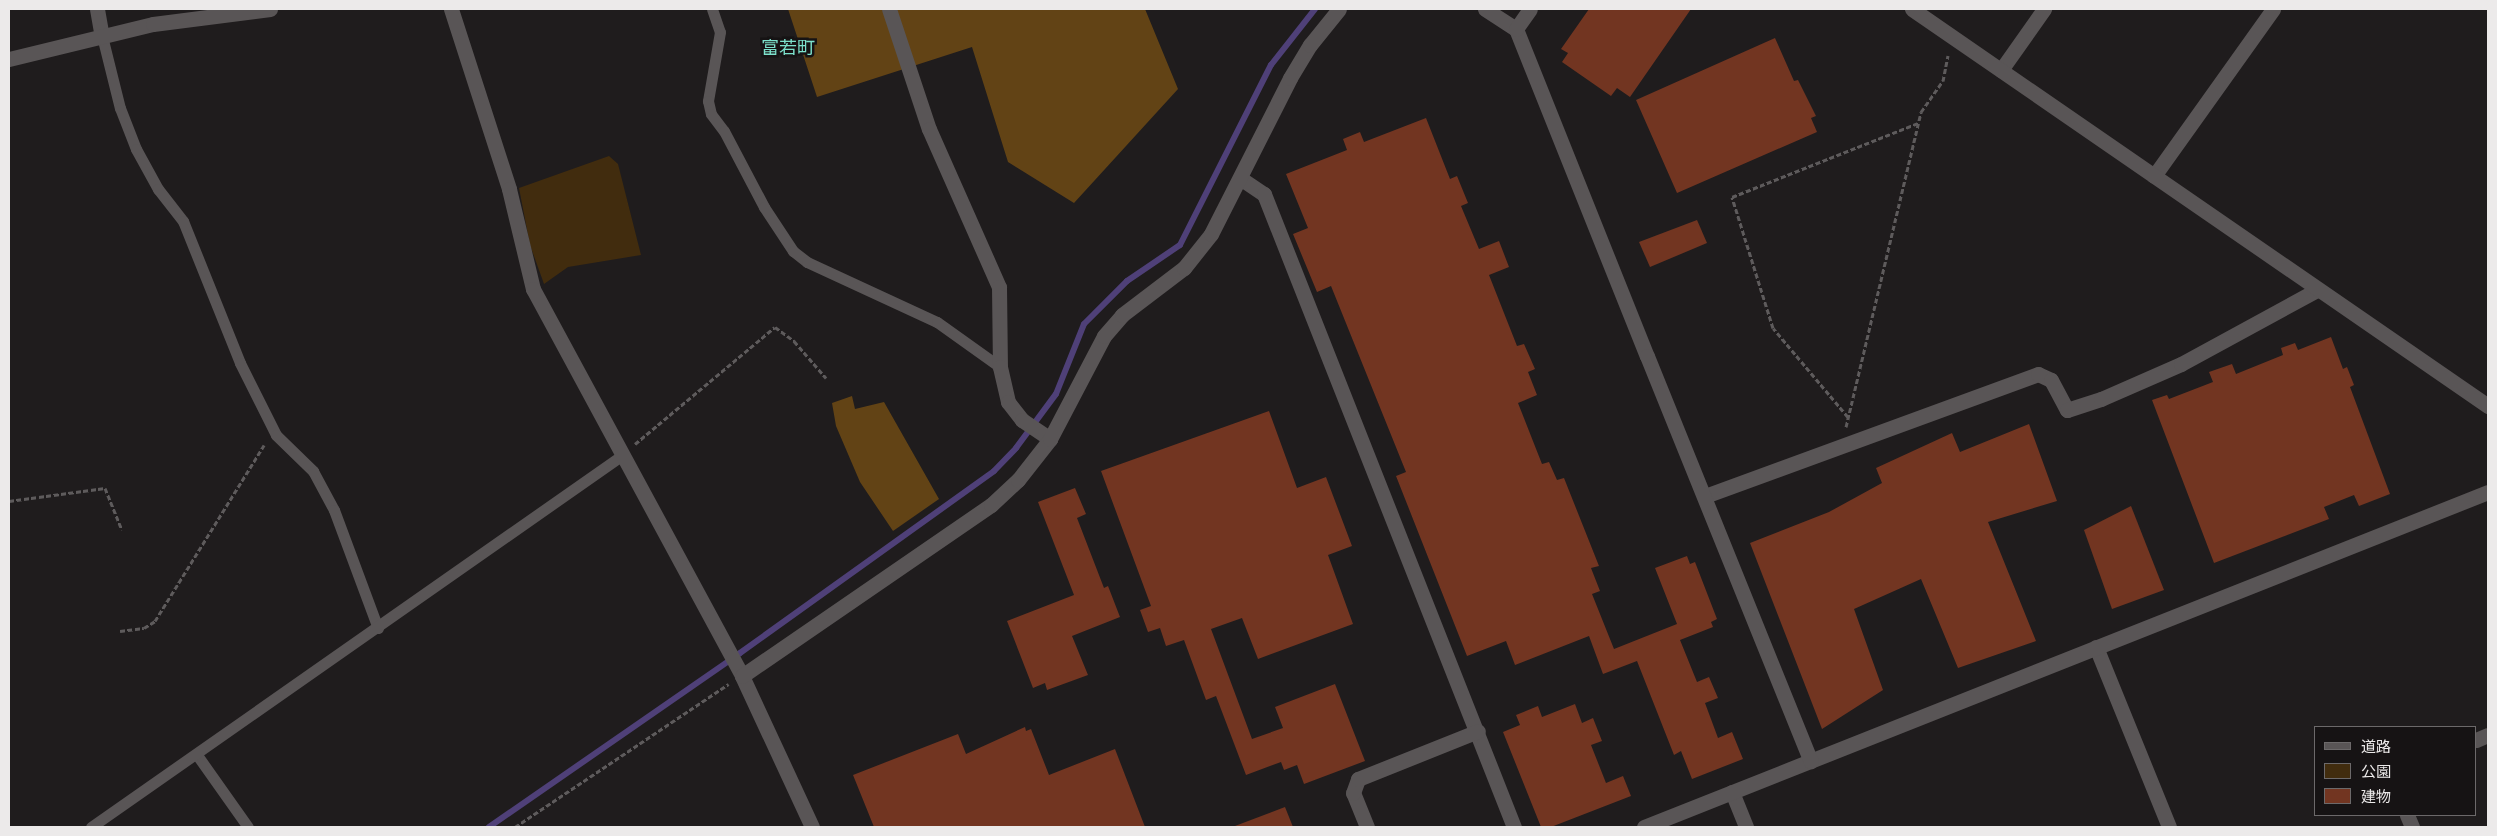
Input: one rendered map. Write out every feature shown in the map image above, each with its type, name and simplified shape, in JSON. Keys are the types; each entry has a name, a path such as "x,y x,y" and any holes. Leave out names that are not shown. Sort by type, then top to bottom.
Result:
{"street":[{"path":"97,9 102,36"},
{"path":"9,60 153,24 270,9"},
{"path":"451,9 508,189 533,289 621,456 739,671 812,827"},
{"path":"889,9 929,129 999,287 1000,367 1008,402 1022,420 1050,439"},
{"path":"739,671 991,505 1018,480 1050,439 1104,336 1122,315 1184,268 1211,234 1290,78 1310,45 1339,9"},
{"path":"1485,9 1516,29 1811,761"},
{"path":"1516,29 1530,9"},
{"path":"1912,9 2317,290 2488,406"},
{"path":"2001,70 2044,9"},
{"path":"2154,176 2273,9"},
{"path":"1240,178 1264,194 1478,731 1514,827"},
{"path":"1705,496 2038,374 2051,380 2067,410 2101,400 2181,364 2317,290"},
{"path":"1644,827 2488,492"},
{"path":"2096,647 2169,827"},
{"path":"1367,827 1353,793 1358,779 1478,731"},
{"path":"1732,792 1746,827"}],"lane":[{"path":"712,9 720,32 708,101 711,114 724,131 764,207 794,251 807,262 937,322 1000,367"},
{"path":"102,36 120,108 136,149 158,189 183,221 240,363 276,435 313,471 334,510 378,628"},
{"path":"91,827 378,628 621,456"},
{"path":"197,754 248,827"}],"path":[{"path":"1842,445 1918,123 1921,112 1943,81 1952,36"},
{"path":"1848,417 1773,328 1732,197 1918,123"},
{"path":"621,456 775,327 794,341 826,378"},
{"path":"120,631 144,628 155,621 266,443 276,435"},
{"path":"9,501 106,488 122,530"},
{"path":"515,827 739,671"}],"green space":[{"path":"609,156 618,164 641,255 568,267 544,284 530,245 519,188"}],"shaded area":[{"path":"788,9 1145,9 1178,89 1074,203 1008,162 972,47 817,97"},
{"path":"852,396 855,409 884,402 939,499 893,531 860,482 836,426 832,403"}],"building":[{"path":"1589,9 1691,9 1630,97 1617,88 1611,96 1562,62 1568,53 1561,49"},
{"path":"1775,38 1794,81 1798,80 1816,116 1811,118 1817,132 1677,193 1636,100"},
{"path":"1426,118 1450,179 1457,176 1468,203 1461,206 1479,249 1499,241 1509,267 1489,275 1517,346 1524,344 1535,369 1528,372 1537,395 1518,403 1542,464 1549,462 1557,480 1564,478 1599,566 1591,568 1600,591 1592,594 1614,649 1677,624 1655,568 1687,556 1690,564 1695,562 1717,619 1711,622 1713,627 1680,640 1697,682 1709,677 1718,698 1705,703 1718,738 1732,732 1743,759 1692,779 1681,751 1674,755 1637,661 1603,674 1589,636 1515,665 1506,641 1467,656 1396,476 1406,472 1331,286 1317,292 1293,234 1308,228 1286,174 1347,150 1343,139 1360,132 1364,142"},
{"path":"1697,220 1707,243 1650,267 1639,242"},
{"path":"2331,337 2343,369 2347,367 2354,385 2350,387 2390,494 2359,506 2354,495 2324,507 2329,519 2214,563 2152,400 2167,395 2169,399 2213,382 2209,372 2232,364 2236,374 2283,355 2281,348 2295,343 2298,350"},
{"path":"1269,411 1297,488 1326,477 1352,546 1328,555 1353,624 1258,659 1242,618 1211,629 1252,739 1283,728 1275,707 1335,684 1365,761 1304,784 1297,765 1284,770 1281,762 1246,775 1216,696 1206,700 1184,640 1166,646 1160,628 1148,632 1140,610 1151,606 1101,471"},
{"path":"2029,424 2057,501 1988,522 2036,641 1958,668 1921,579 1854,609 1883,690 1822,729 1750,543 1829,512 1882,483 1876,468 1952,433 1960,452"},
{"path":"1075,488 1086,514 1077,518 1104,588 1108,586 1120,617 1072,636 1088,675 1047,690 1045,683 1033,688 1007,621 1074,595 1038,502"},
{"path":"2131,506 2164,590 2112,609 2084,530"},
{"path":"1575,704 1582,723 1593,718 1602,741 1591,745 1606,783 1623,776 1631,796 1551,827 1541,827 1503,732 1520,725 1516,715 1538,706 1542,717"},
{"path":"1025,727 1026,731 1031,729 1049,775 1115,749 1145,827 874,827 853,775 958,734 966,754"},
{"path":"1285,807 1293,827 1235,826"}],"waterway":[{"path":"489,827 740,653 994,471 1016,448 1056,394 1084,324 1127,281 1180,245 1271,65 1315,9"}],"district":[{"name":"富若町","path":"788,48"}]}
